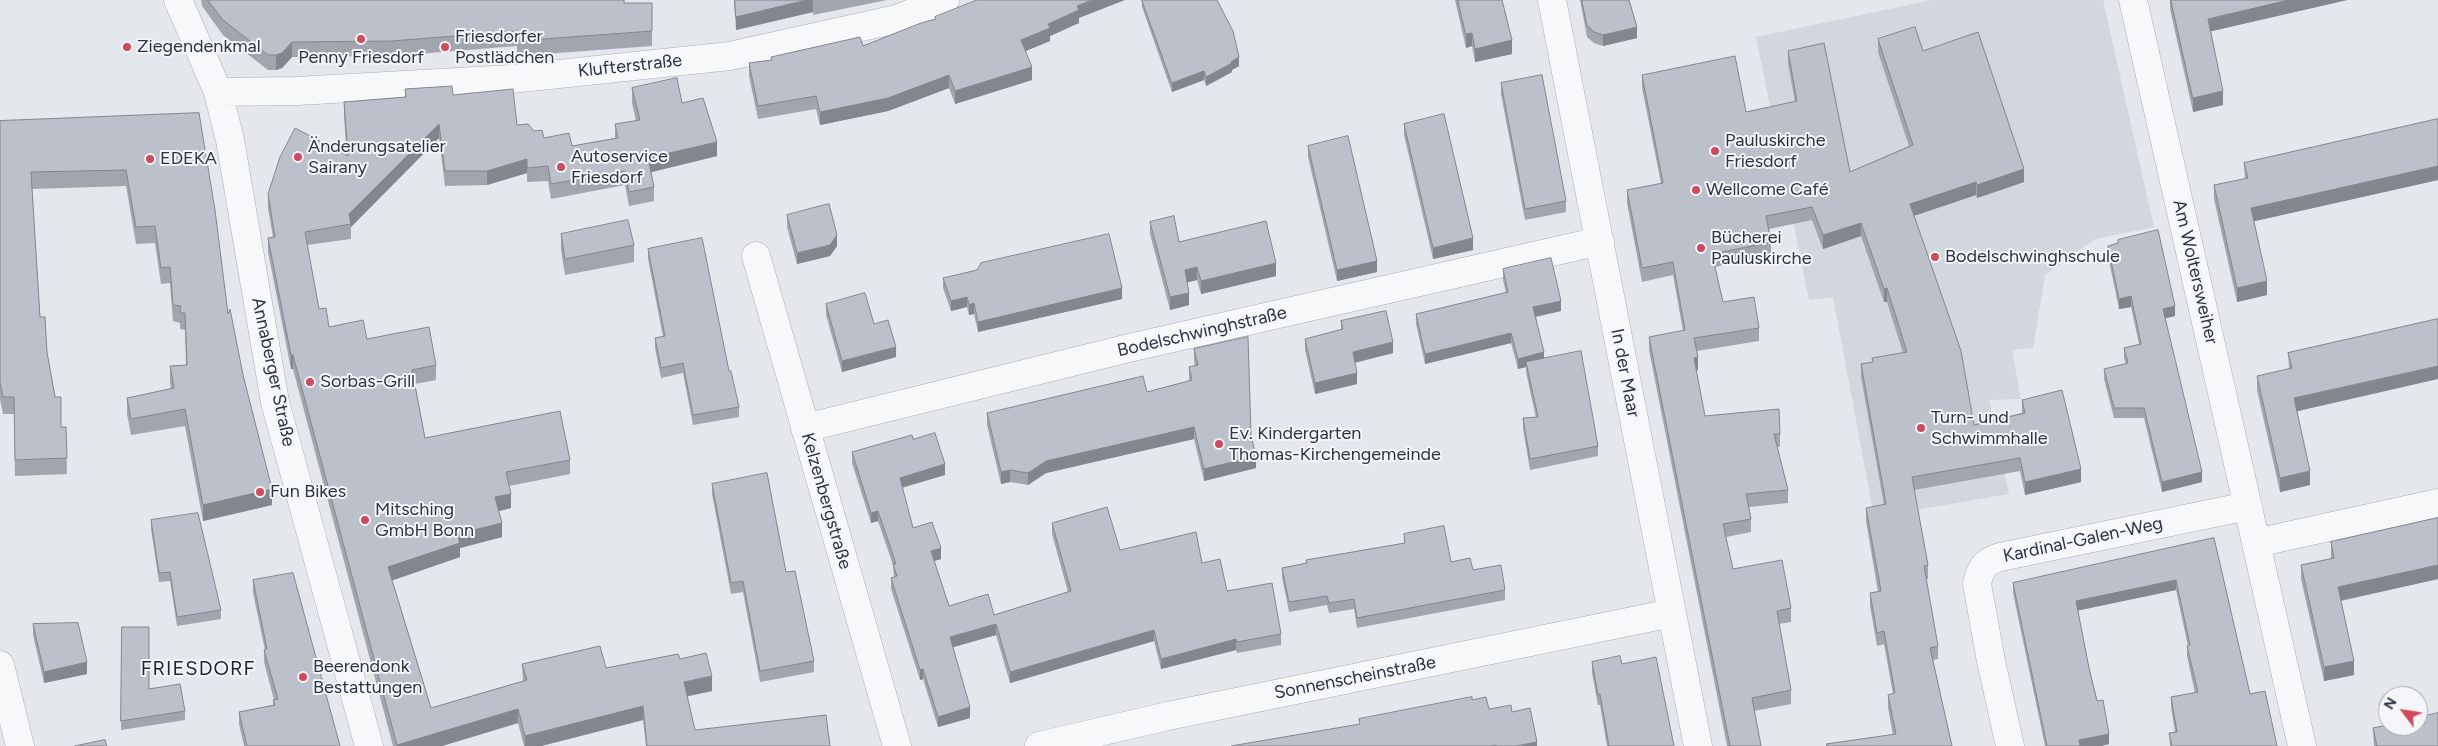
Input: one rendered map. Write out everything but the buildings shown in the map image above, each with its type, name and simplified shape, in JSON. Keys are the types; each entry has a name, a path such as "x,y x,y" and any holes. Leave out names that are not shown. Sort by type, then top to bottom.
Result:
{"street":[{"name":"Klufterstraße","path":"218,92 297,91 537,75 730,56 897,19 945,0"},
{"name":"In der Maar","path":"1552,0 1698,746"},
{"name":"Am Woltersweiher","path":"2133,0 2302,746"},
{"name":"Annaberger Straße","path":"171,1 205,58 218,92 230,140 275,402 369,746"},
{"name":"Bodelschwinghstraße","path":"805,428 1129,348 1600,241"},
{"name":"Kelzenbergstraße","path":"756,256 897,746"},
{"path":"2256,543 2438,503"},
{"name":"Kardinal-Galen-Weg","path":"2010,746 1977,584 1979,573 1983,566 1988,561 2000,557 2248,506"},
{"name":"Sonnenscheinstraße","path":"1039,746 1168,716 1672,613"},
{"path":"0,665 20,746"}],"shaded area":[{"name":"Bodelschwinghschule","path":"1932,0 2103,0 2154,227 2095,239 2045,275 2033,348 2012,350 2021,399 1989,400 2009,494 1874,517 1833,297 1809,300 1756,37"}],"place":[{"name":"Penny Friesdorf","path":"361,39"},
{"name":"Ziegendenkmal","path":"127,47"},
{"name":"Friesdorfer Postlädchen","path":"445,47"},
{"name":"Pauluskirche Friesdorf","path":"1715,151"},
{"name":"Änderungsatelier Sairany","path":"298,157"},
{"name":"EDEKA","path":"150,159"},
{"name":"Autoservice Friesdorf","path":"561,167"},
{"name":"Wellcome Café","path":"1696,190"},
{"name":"Bücherei Pauluskirche","path":"1701,248"},
{"name":"Bodelschwinghschule","path":"1935,257"},
{"name":"Sorbas-Grill","path":"310,382"},
{"name":"Turn- und Schwimmhalle","path":"1921,428"},
{"name":"Ev. Kindergarten Thomas-Kirchengemeinde","path":"1219,444"},
{"name":"Fun Bikes","path":"260,492"},
{"name":"Mitsching GmbH Bonn","path":"365,520"},
{"name":"Beerendonk Bestattungen","path":"303,677"}],"district":[{"name":"FRIESDORF","path":"198,669"}]}
